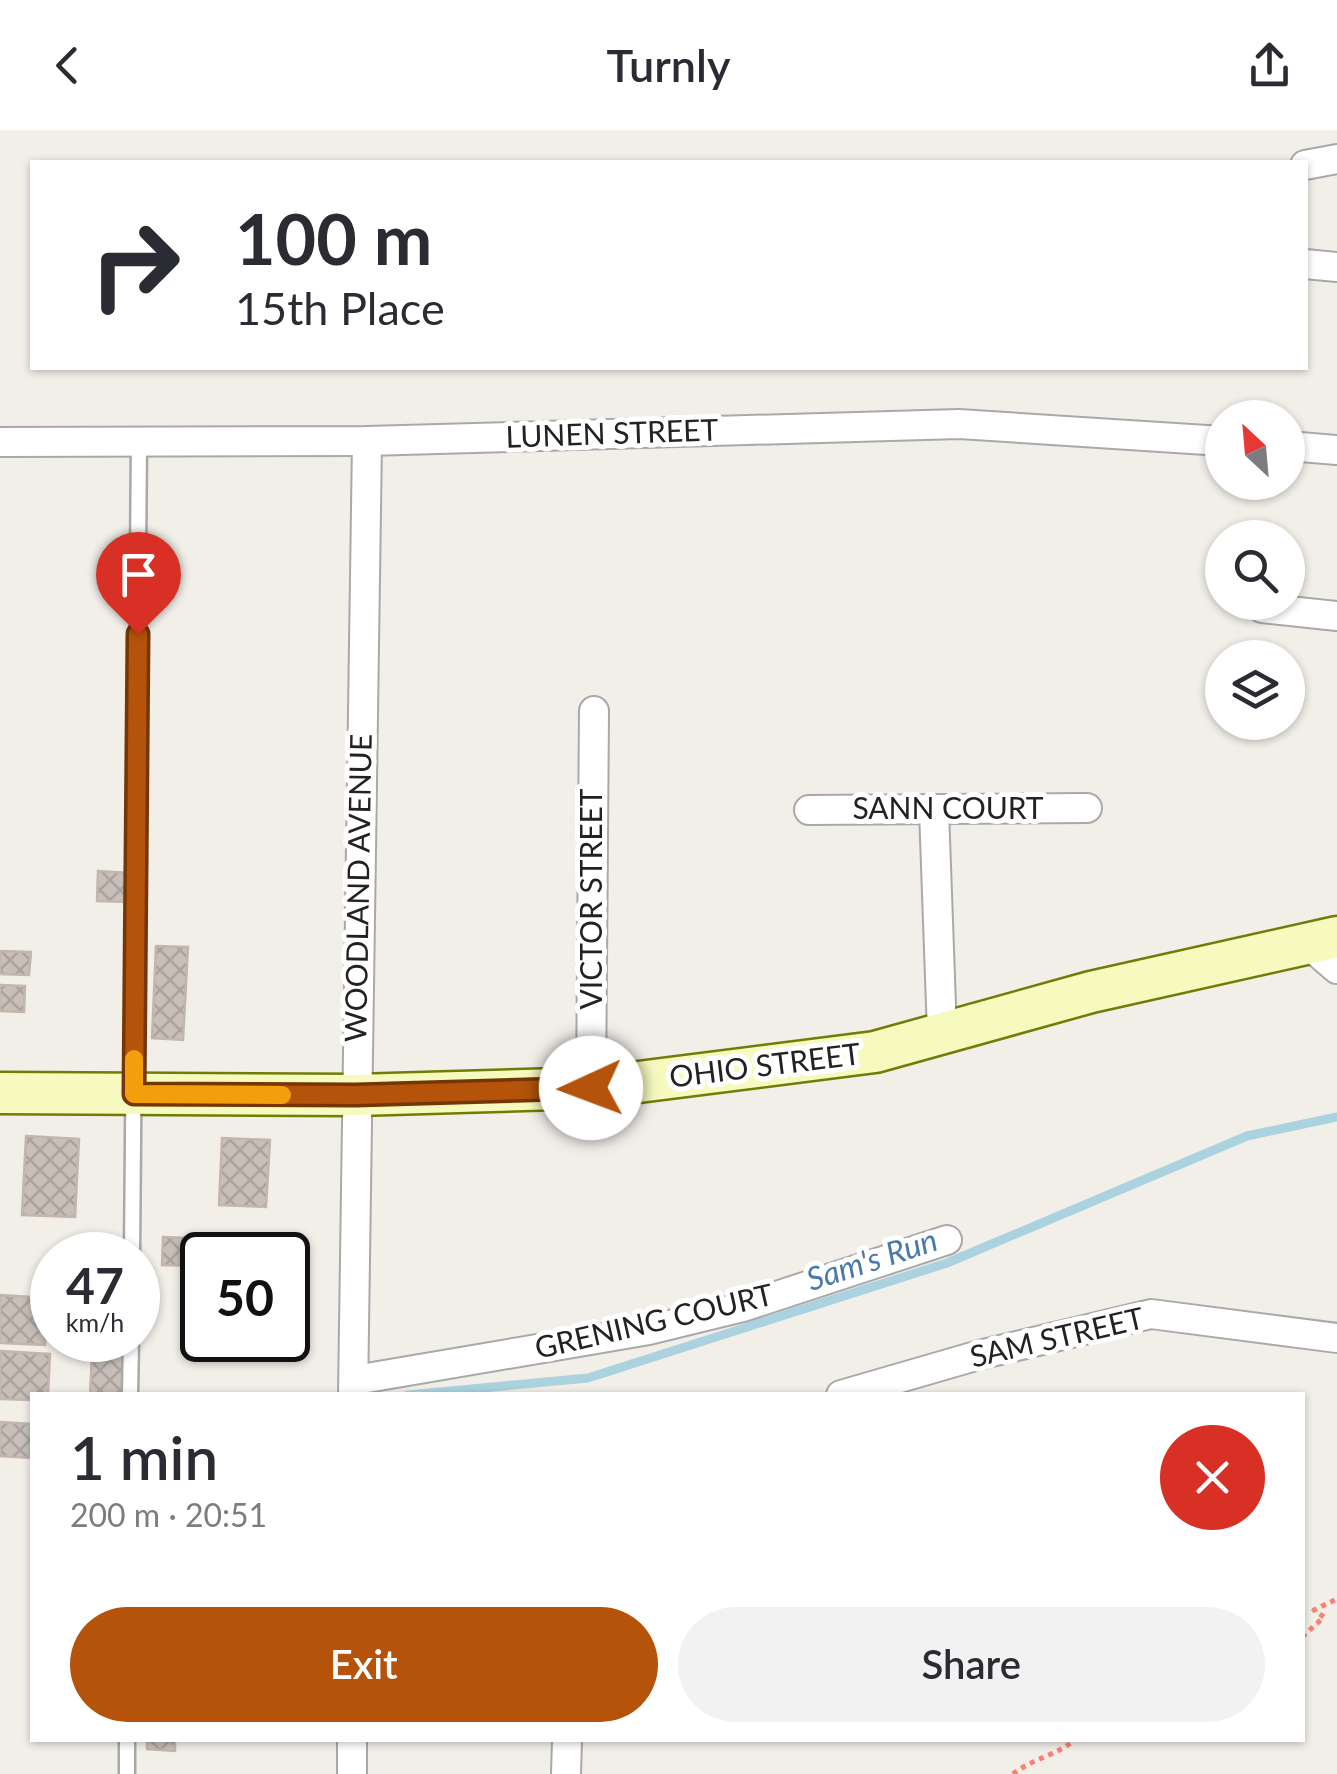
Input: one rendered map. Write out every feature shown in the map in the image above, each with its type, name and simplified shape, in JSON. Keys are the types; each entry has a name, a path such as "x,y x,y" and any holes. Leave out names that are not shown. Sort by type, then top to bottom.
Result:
{"main road":[{"name":"OHIO STREET","path":"0,1093 356,1095 591,1088 874,1052 1091,992 1328,950"}],"street":[{"path":"1308,165 1337,160"},
{"path":"1308,264 1337,267"},
{"name":"LUNEN STREET","path":"0,442 367,441 959,424 1205,440"},
{"name":"WOODLAND AVENUE","path":"354,1388 367,441"},
{"path":"1305,447 1337,450"},
{"path":"1305,613 1337,616"},
{"name":"VICTOR STREET","path":"591,1088 594,712"},
{"name":"SANN COURT","path":"809,810 1087,808"},
{"path":"934,810 942,1033"},
{"name":"GRENING COURT","path":"354,1388 649,1330 743,1307 947,1240"},
{"name":"SAM STREET","path":"851,1392 979,1355 1152,1314 1337,1338"},
{"path":"352,1742 352,1774"},
{"path":"566,1774 567,1742"}],"lane":[{"path":"132,1232 140,442"},
{"path":"130,1392 131,1362"},
{"path":"127,1742 127,1774"}],"path":[{"path":"1305,1635 1324,1617 1314,1610 1337,1599"},
{"path":"1013,1774 1046,1752 1065,1748 1072,1742"}],"building":[{"path":"98,871 129,873 128,902 97,901"},
{"path":"156,946 188,947 183,1040 152,1038"},
{"path":"0,951 31,952 29,975 0,974"},
{"path":"0,985 25,986 24,1012 0,1011"},
{"path":"26,1136 79,1139 75,1217 22,1215"},
{"path":"222,1138 270,1140 266,1207 219,1205"},
{"path":"163,1237 180,1238 180,1265 162,1265"},
{"path":"0,1295 30,1297 30,1344 0,1343"},
{"path":"0,1351 30,1353 30,1362 50,1362 48,1392 30,1392 30,1400 0,1399"},
{"path":"92,1362 127,1362 126,1392 90,1392"},
{"path":"0,1422 30,1424 30,1458 0,1456"},
{"path":"147,1742 175,1742 175,1751 147,1749"}],"waterway":[{"name":"Sam's Run","path":"440,1392 588,1378 947,1263 1247,1136 1337,1117"}],"slow traffic":[{"path":"134,1059 134,1094 282,1095"}],"route":[{"path":"138,634 134,1094 356,1095 591,1088"}]}
